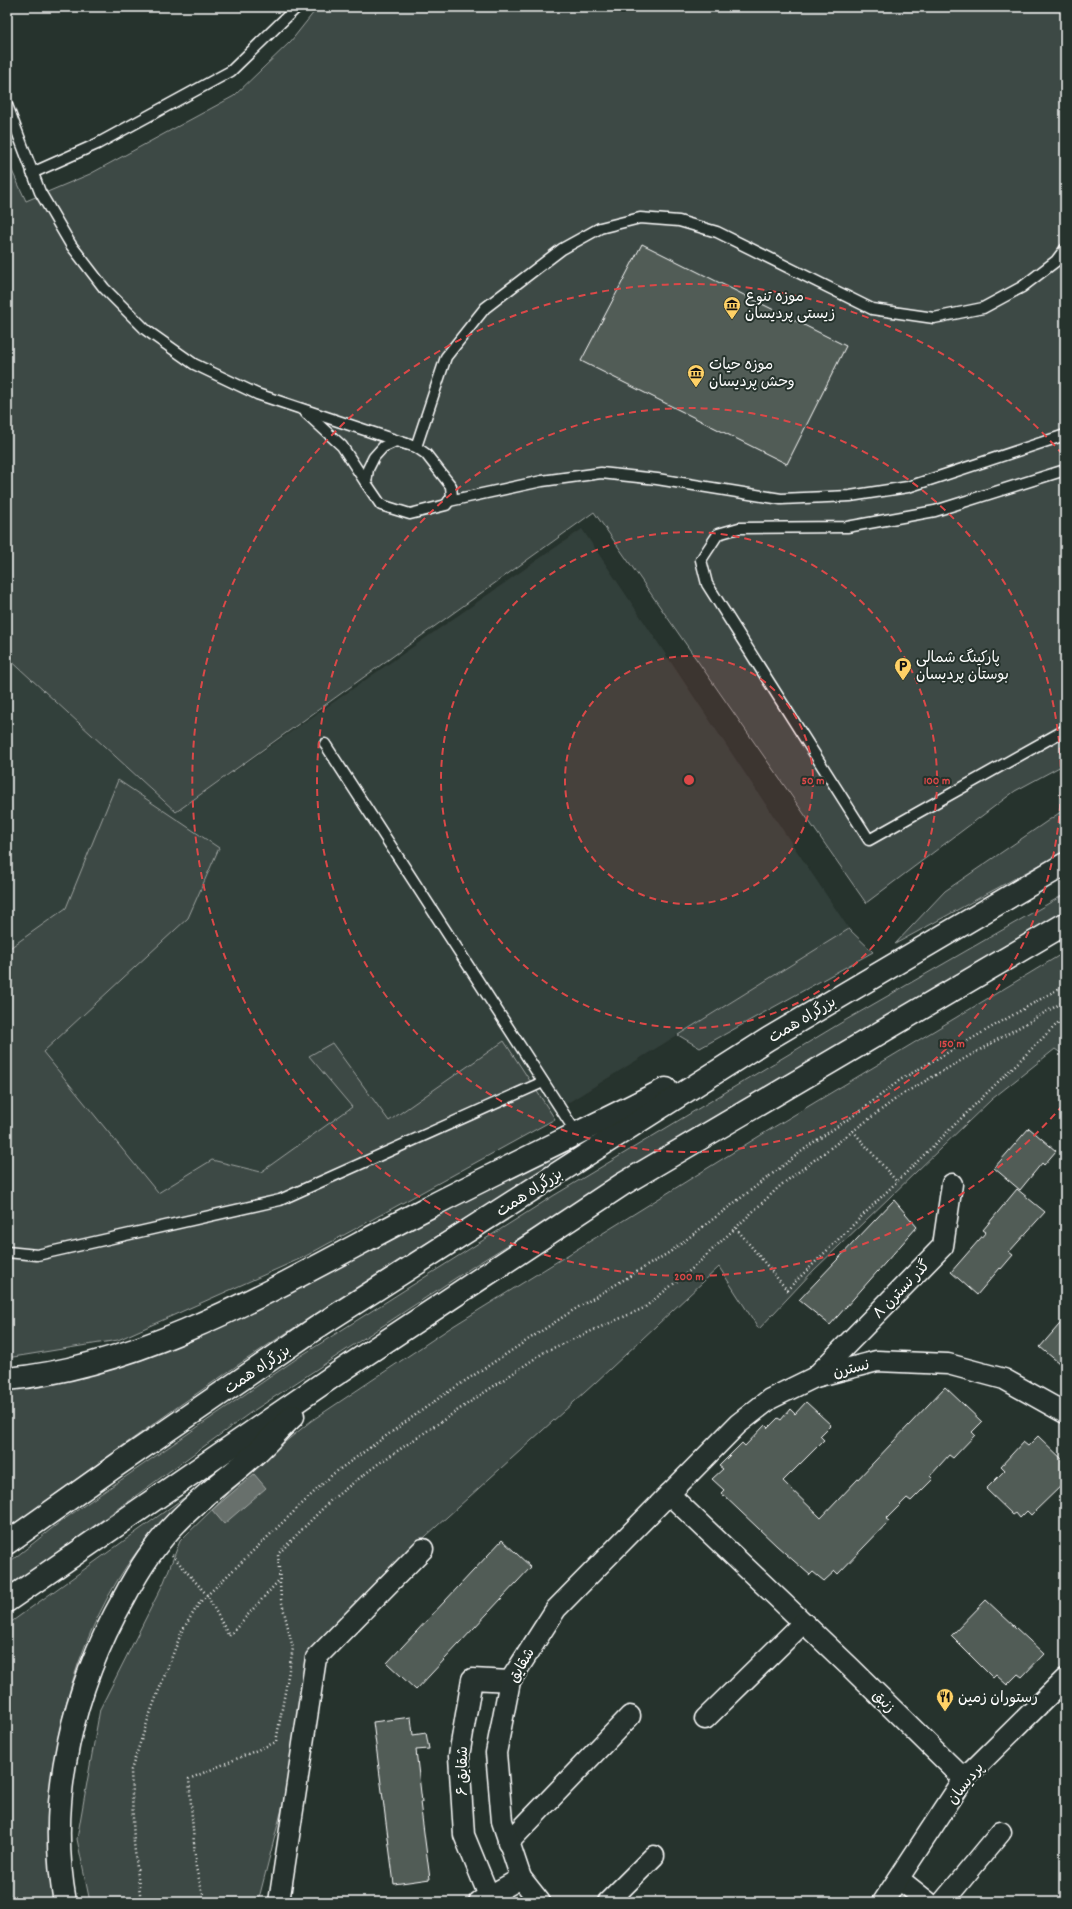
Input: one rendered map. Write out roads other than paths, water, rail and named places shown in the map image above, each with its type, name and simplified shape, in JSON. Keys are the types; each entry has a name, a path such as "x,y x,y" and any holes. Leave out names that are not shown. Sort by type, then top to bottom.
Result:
{"highway":[{"name":"بزرگراه همت","path":"7,1543 117,1465 316,1328 768,1039 1065,864"},
{"path":"9,1599 332,1377 622,1184 1065,924"},
{"path":"7,1379 45,1374 96,1362 193,1326 297,1277 429,1207 768,1039"},
{"path":"65,1902 59,1866 59,1840 64,1770 69,1739 93,1661 113,1616 153,1550 177,1522 249,1460 332,1377"}],"street":[{"name":"گذر نسترن ۸","path":"815,1376 943,1246 952,1184"},
{"name":"نسترن","path":"669,1494 738,1424 770,1399 815,1376 877,1362 948,1364 1004,1379 1064,1410"},
{"name":"زنبق","path":"669,1494 964,1780"},
{"name":"شقایق","path":"540,1902 521,1878 508,1843 502,1821 496,1753 510,1681 556,1609 669,1494"},
{"path":"279,1902 316,1658 423,1549"},
{"path":"705,1719 803,1623"},
{"name":"شقایق ۶","path":"484,1899 464,1835 459,1756 472,1679 510,1681"},
{"name":"پردیسان","path":"883,1902 964,1780 1065,1679"},
{"path":"508,1843 630,1716"},
{"path":"943,1902 1002,1832"},
{"path":"608,1902 654,1856"},
{"path":"484,1899 521,1878"},
{"path":"899,1879 928,1902"}],"lane":[{"path":"32,173 97,144 231,71 297,7"},
{"path":"7,105 40,192 71,245 104,288 146,330 194,364 257,394 411,445 426,454 451,486 452,491 449,501 442,508 410,514 381,505 342,446 303,410"},
{"path":"411,445 446,357 485,308 562,249 600,228 640,218 679,221 717,232 872,309 934,318 983,308 1022,287 1056,261 1065,249"},
{"path":"449,501 542,481 602,473 656,479 781,499 850,496 908,486 1065,435"},
{"path":"366,483 368,469 374,457 384,447 396,441 411,445"},
{"path":"1065,470 935,511 847,527 739,528 718,534 701,560 707,584 870,840 1065,730"},
{"path":"325,744 577,1134"},
{"path":"7,1252 37,1255 280,1200 543,1082"}],"place":[{"name":"موزه تنوع زیستی پردیسان","path":"732,320"},
{"name":"موزه حیات وحش پردیسان","path":"696,388"},
{"name":"پارکینگ شمالی بوستان پردیسان","path":"903,681"},
{"name":"رستوران زمین","path":"945,1712"}]}
